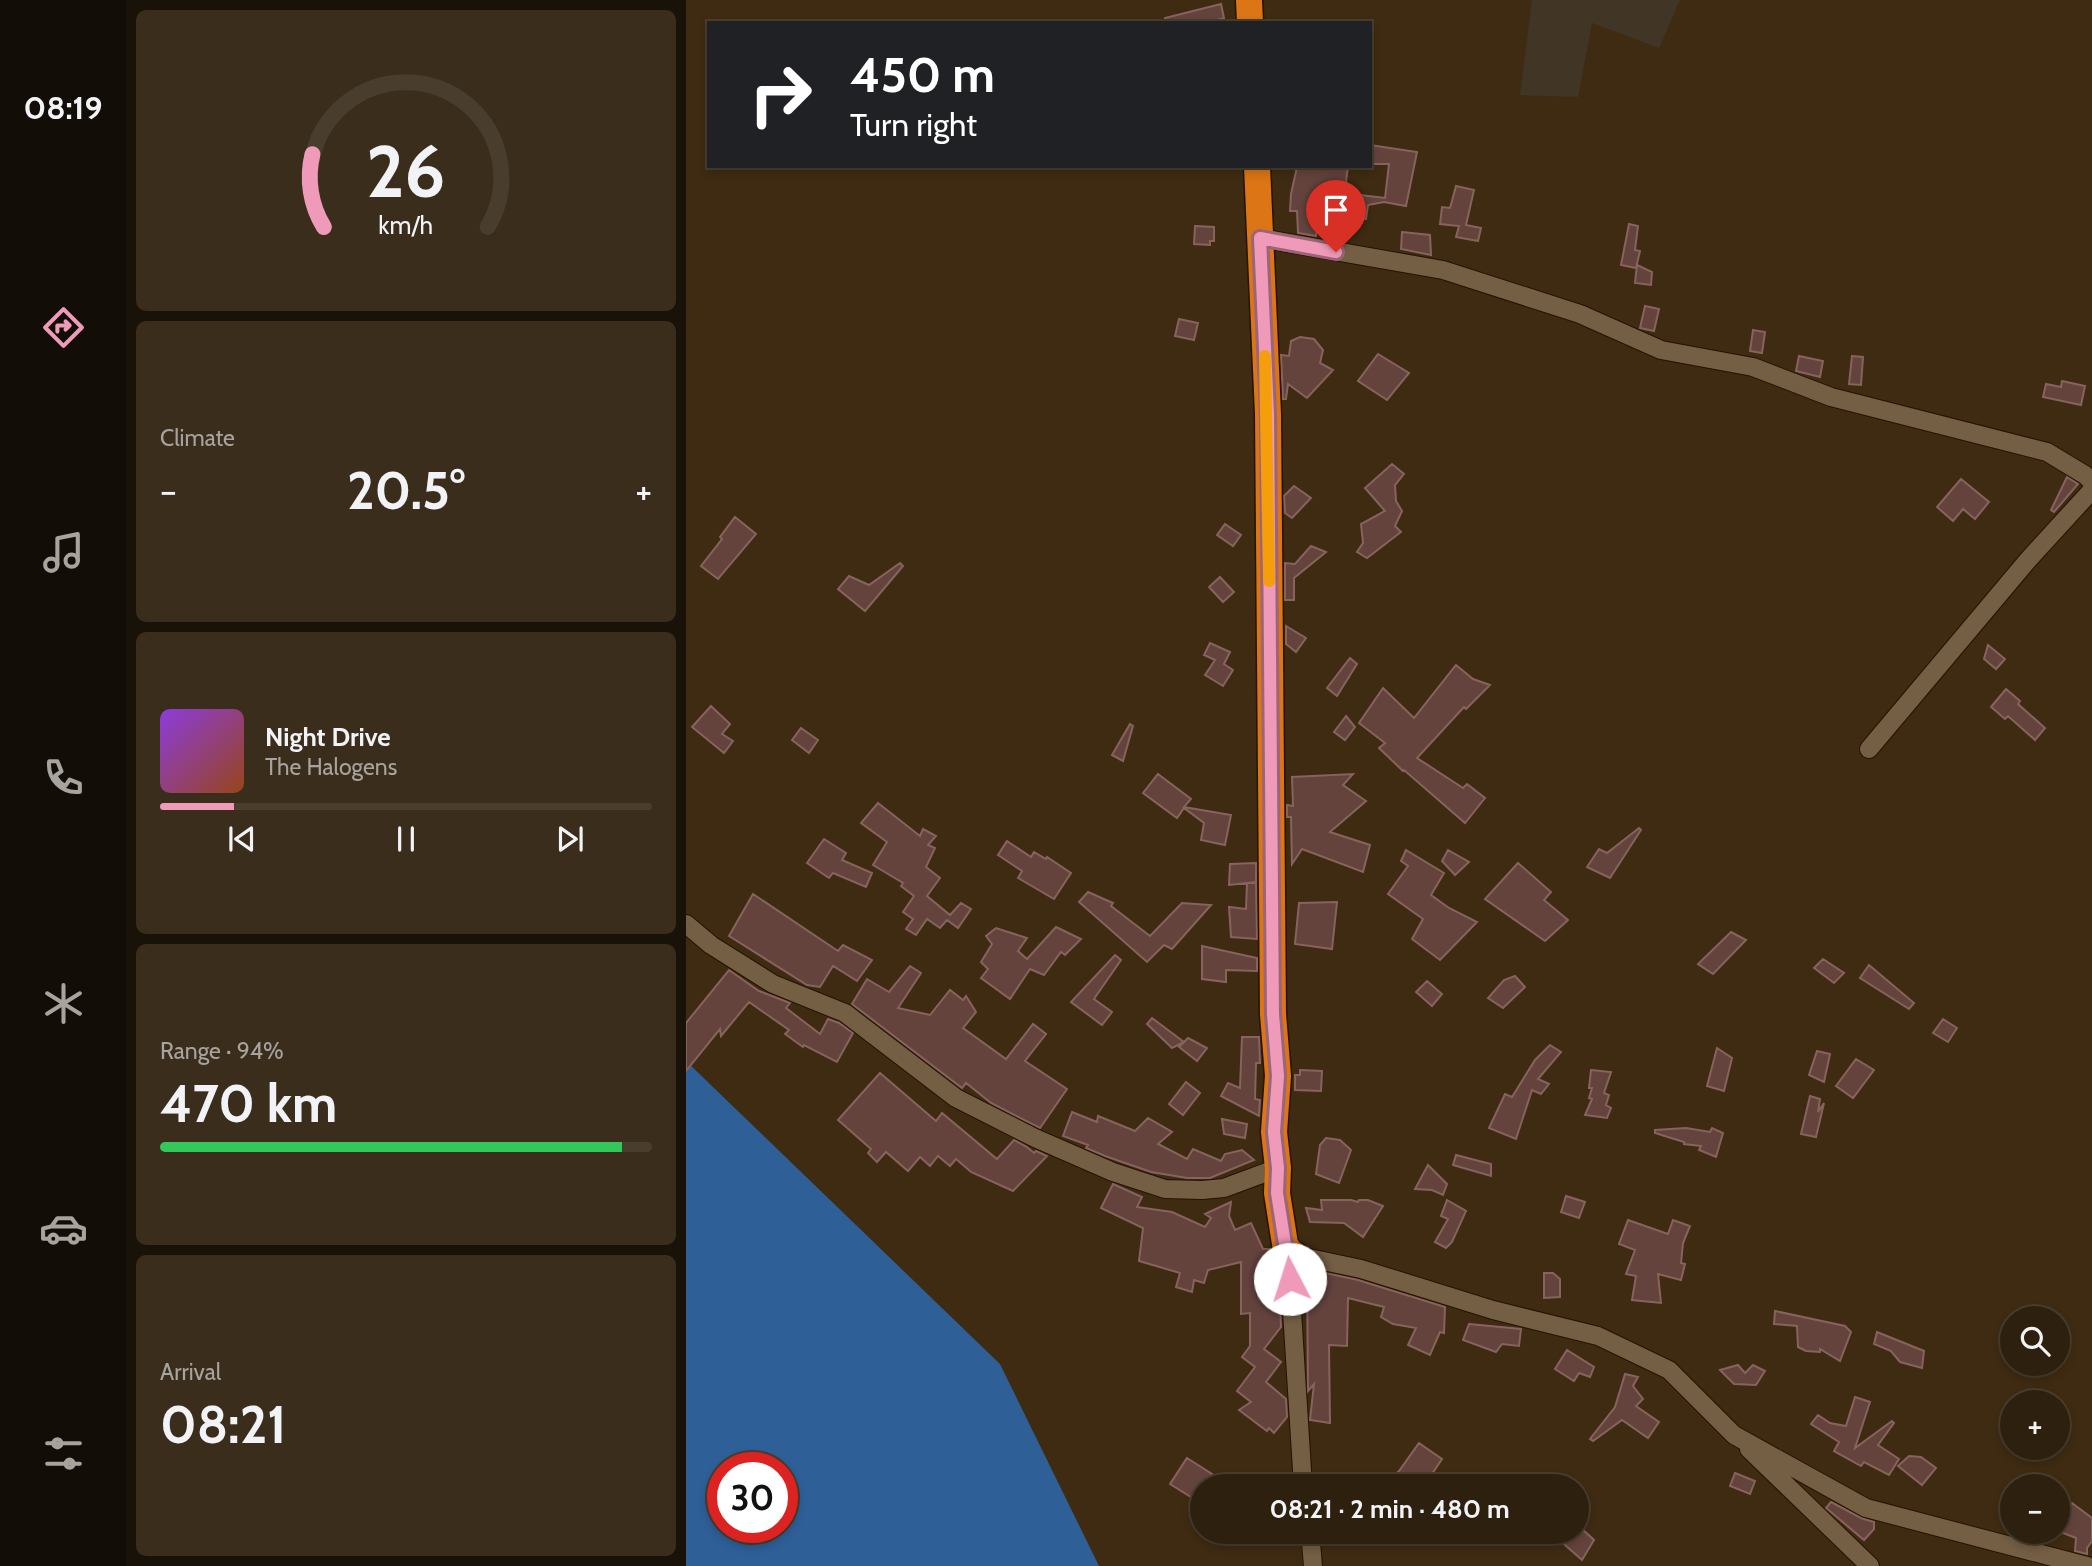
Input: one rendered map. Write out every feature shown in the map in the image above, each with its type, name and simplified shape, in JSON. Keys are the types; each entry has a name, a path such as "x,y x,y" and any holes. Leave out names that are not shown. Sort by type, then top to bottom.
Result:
{"highway":[{"path":"1249,0 1250,21"},
{"path":"1257,168 1268,414 1273,1014 1278,1076 1274,1132 1278,1168 1277,1193 1285,1244 1295,1255"}],"street":[{"path":"1260,238 1443,270 1580,314 1661,350 1753,367 1831,397 2047,452 2092,482"},
{"path":"1869,749 2028,559 2092,490"},
{"path":"686,924 711,944 773,984 845,1013 956,1098 1035,1138 1113,1172 1165,1189 1202,1190 1224,1188 1278,1168"},
{"path":"1302,1474 1290,1279 1295,1255 1361,1269 1493,1310 1598,1336 1669,1370 1870,1566"},
{"path":"1734,1434 1866,1508 2087,1566"},
{"path":"1311,1544 1313,1566"}],"shaded area":[{"path":"1532,0 1680,0 1659,48 1592,23 1578,97 1520,95"}],"water":[{"path":"686,1061 1000,1364 1099,1566 686,1566"}],"building":[{"path":"1221,4 1224,18 1213,21 1165,21 1165,18"},
{"path":"1372,145 1417,152 1406,206 1384,202 1368,205 1366,219 1352,216 1353,207 1339,210 1320,206 1316,236 1298,233 1297,211 1290,211 1297,168 1348,168 1345,190 1352,191 1352,194 1385,198 1389,164 1372,164"},
{"path":"1456,186 1474,190 1466,225 1481,228 1478,241 1456,237 1459,226 1440,224 1442,207 1450,208"},
{"path":"1629,224 1638,226 1635,250 1640,251 1636,268 1621,265"},
{"path":"1195,226 1214,227 1214,241 1210,241 1210,245 1194,244"},
{"path":"1402,232 1430,235 1431,255 1401,249"},
{"path":"1637,265 1652,272 1651,285 1635,283"},
{"path":"1645,306 1659,309 1654,331 1640,328"},
{"path":"1179,319 1198,323 1194,340 1175,336"},
{"path":"1753,330 1765,332 1762,353 1750,351"},
{"path":"1300,337 1314,339 1323,350 1320,363 1333,370 1307,398 1288,384 1286,399 1283,399 1281,355 1289,356 1291,341"},
{"path":"1378,354 1409,373 1387,400 1358,381"},
{"path":"1799,356 1823,361 1820,377 1796,371"},
{"path":"1852,356 1863,357 1861,385 1849,384"},
{"path":"2062,381 2085,386 2081,405 2043,397 2046,384 2061,387"},
{"path":"1392,464 1404,474 1395,485 1396,501 1402,511 1395,526 1401,532 1367,558 1357,552 1363,543 1361,524 1385,511 1365,488"},
{"path":"2067,477 2078,484 2054,512 2051,510"},
{"path":"1961,479 1989,502 1975,519 1963,509 1953,521 1937,507"},
{"path":"1294,486 1311,498 1292,518 1285,513 1284,496"},
{"path":"735,517 756,534 718,579 701,566"},
{"path":"1225,524 1241,535 1233,546 1217,535"},
{"path":"1311,546 1326,552 1294,578 1294,600 1285,600 1285,563 1295,564"},
{"path":"900,563 903,566 865,611 838,589 849,576 869,585"},
{"path":"1220,577 1234,592 1223,602 1209,587"},
{"path":"1286,626 1306,638 1296,652 1286,644"},
{"path":"1210,643 1230,652 1224,664 1233,670 1223,686 1205,675 1215,660 1204,655"},
{"path":"1988,645 2005,659 1996,669 1984,659"},
{"path":"1350,658 1357,664 1337,696 1327,688"},
{"path":"1456,665 1473,679 1490,685 1466,709 1464,707 1417,758 1463,788 1467,784 1485,798 1465,823 1403,771 1379,748 1385,743 1359,723 1383,688 1414,718"},
{"path":"2006,689 2020,701 2018,704 2045,728 2035,740 2008,716 2005,719 1991,707"},
{"path":"711,706 730,724 722,734 733,741 724,753 692,727"},
{"path":"1346,716 1355,727 1345,740 1334,732"},
{"path":"1130,724 1133,726 1123,761 1112,755"},
{"path":"801,728 818,740 809,753 792,740"},
{"path":"1158,774 1191,799 1184,807 1231,815 1225,845 1201,840 1204,823 1184,808 1177,818 1143,793"},
{"path":"1353,774 1343,785 1366,801 1330,832 1370,845 1363,872 1302,849 1292,864 1291,817 1287,817 1287,805 1293,806 1292,777"},
{"path":"878,803 920,836 923,829 936,836 928,845 935,848 926,867 940,878 927,896 950,915 961,903 971,909 958,928 947,920 940,928 927,919 916,935 906,929 913,919 903,912 914,896 901,886 903,883 873,865 887,842 861,823"},
{"path":"1639,828 1641,830 1610,878 1587,867 1599,849 1607,853"},
{"path":"824,839 846,853 842,860 872,873 866,887 833,873 829,878 807,863"},
{"path":"1007,841 1031,857 1034,852 1046,859 1047,857 1071,873 1054,899 1018,878 1022,871 998,855"},
{"path":"1406,850 1444,873 1431,895 1477,922 1440,960 1412,939 1423,919 1388,894 1408,866 1401,861"},
{"path":"1448,850 1469,862 1455,875 1442,861"},
{"path":"1256,863 1256,882 1229,885 1230,864"},
{"path":"1518,863 1551,892 1544,900 1568,920 1545,941 1485,899"},
{"path":"1247,883 1256,883 1257,939 1231,937 1229,907 1246,909"},
{"path":"1088,892 1113,903 1111,906 1150,936 1182,903 1211,905 1172,949 1164,945 1147,962 1079,902"},
{"path":"753,894 838,951 843,945 872,960 857,981 833,966 820,987 807,985 729,936"},
{"path":"1337,902 1332,949 1295,944 1299,903"},
{"path":"1056,927 1081,939 1065,955 1061,952 1044,975 1030,969 1010,999 981,978 988,969 981,962 992,944 986,936 996,928 1027,938 1018,951 1027,959"},
{"path":"1731,932 1746,940 1713,974 1698,964"},
{"path":"1202,946 1257,958 1257,971 1226,970 1226,982 1202,979"},
{"path":"1115,955 1121,960 1094,999 1112,1012 1102,1025 1071,1002"},
{"path":"1823,959 1844,973 1834,983 1814,968"},
{"path":"1869,965 1914,1003 1909,1009 1860,978"},
{"path":"910,966 921,973 898,1008 930,1015 950,990 963,1000 966,996 976,1012 963,1028 1006,1059 1033,1024 1046,1034 1025,1061 1067,1089 1040,1128 991,1103 966,1083 962,1088 852,1004 867,979 889,992"},
{"path":"729,970 759,991 790,1003 786,1008 820,1034 828,1019 853,1033 837,1062 804,1045 803,1047 785,1034 789,1030 749,1002 721,1036 720,1029 686,1071 686,1023"},
{"path":"1515,976 1525,987 1503,1008 1488,998 1504,980"},
{"path":"1427,981 1442,994 1432,1006 1416,992"},
{"path":"1152,1018 1184,1042 1172,1048 1147,1024"},
{"path":"1943,1019 1957,1028 1948,1042 1933,1033"},
{"path":"1242,1037 1259,1037 1260,1063 1256,1063 1255,1099 1260,1100 1259,1116 1221,1096 1228,1083 1240,1088"},
{"path":"1188,1038 1207,1048 1197,1061 1179,1047"},
{"path":"1550,1045 1561,1052 1538,1079 1549,1084 1541,1094 1532,1090 1516,1139 1489,1128 1505,1094 1512,1097 1535,1060"},
{"path":"1717,1048 1732,1058 1724,1091 1707,1086"},
{"path":"1817,1051 1830,1054 1824,1082 1809,1075"},
{"path":"1856,1059 1874,1070 1853,1098 1836,1086"},
{"path":"1300,1070 1322,1071 1321,1091 1295,1090 1295,1075 1300,1075"},
{"path":"1591,1070 1611,1072 1604,1093 1609,1095 1606,1105 1611,1108 1607,1118 1585,1115 1592,1099 1589,1098 1592,1088 1589,1088"},
{"path":"880,1073 936,1121 942,1113 997,1159 1014,1140 1034,1153 1036,1151 1047,1156 1013,1191 971,1172 956,1159 950,1166 938,1156 930,1166 920,1157 908,1171 886,1152 877,1162 868,1153 871,1149 838,1120"},
{"path":"1186,1082 1200,1093 1183,1115 1169,1104"},
{"path":"1810,1096 1820,1099 1818,1112 1824,1103 1816,1137 1801,1134"},
{"path":"1072,1112 1097,1122 1098,1116 1135,1131 1148,1118 1172,1132 1158,1144 1187,1159 1193,1149 1221,1161 1225,1154 1242,1150 1254,1160 1210,1178 1187,1178 1151,1172 1105,1156 1086,1148 1088,1145 1063,1136"},
{"path":"1222,1119 1247,1124 1245,1138 1224,1134"},
{"path":"1686,1128 1710,1132 1712,1128 1723,1133 1716,1157 1699,1150 1701,1146 1684,1144 1655,1133 1655,1130"},
{"path":"1326,1138 1340,1140 1351,1150 1339,1183 1316,1174 1320,1145"},
{"path":"1456,1155 1491,1164 1491,1176 1453,1165"},
{"path":"1428,1165 1447,1184 1443,1195 1432,1190 1415,1189"},
{"path":"1113,1184 1142,1197 1137,1207 1172,1212 1205,1227 1211,1218 1205,1214 1231,1202 1229,1216 1235,1230 1251,1223 1263,1249 1270,1249 1281,1265 1281,1327 1264,1349 1281,1362 1266,1382 1286,1399 1287,1417 1274,1433 1269,1428 1267,1431 1239,1410 1251,1402 1237,1391 1255,1367 1242,1357 1250,1346 1250,1313 1241,1314 1241,1262 1208,1270 1204,1283 1194,1280 1192,1292 1176,1287 1180,1273 1139,1261 1143,1228 1101,1208"},
{"path":"1566,1196 1585,1202 1579,1218 1561,1212"},
{"path":"1321,1200 1368,1200 1383,1206 1363,1237 1344,1223 1310,1222 1306,1208 1322,1210"},
{"path":"1447,1200 1466,1211 1452,1242 1446,1248 1435,1242 1448,1219 1441,1216"},
{"path":"1628,1220 1668,1234 1673,1220 1690,1226 1683,1243 1681,1263 1685,1264 1681,1280 1658,1274 1661,1303 1632,1300 1636,1276 1626,1274 1635,1250 1619,1244"},
{"path":"1307,1269 1358,1280 1445,1307 1444,1333 1440,1332 1430,1355 1408,1345 1416,1328 1393,1324 1381,1317 1384,1307 1348,1298 1347,1346 1329,1345 1330,1423 1310,1420 1314,1384 1308,1391"},
{"path":"1544,1273 1553,1273 1560,1279 1560,1297 1544,1298"},
{"path":"1775,1311 1845,1326 1851,1332 1840,1361 1820,1349 1820,1352 1806,1351 1798,1347 1797,1326 1774,1324"},
{"path":"1469,1324 1521,1329 1519,1346 1502,1344 1496,1352 1463,1340"},
{"path":"1877,1332 1924,1351 1922,1368 1900,1362 1891,1351 1874,1344"},
{"path":"1567,1350 1594,1367 1590,1377 1579,1373 1574,1381 1555,1369"},
{"path":"1738,1365 1745,1373 1753,1365 1765,1371 1756,1385 1734,1384 1720,1370"},
{"path":"1625,1374 1638,1377 1633,1386 1643,1399 1636,1406 1659,1422 1648,1438 1622,1420 1593,1441 1590,1439 1615,1407"},
{"path":"1855,1397 1870,1402 1855,1448 1892,1421 1894,1423 1878,1445 1899,1459 1889,1475 1864,1462 1861,1466 1834,1451 1839,1442 1811,1424 1818,1415 1830,1423 1846,1426"},
{"path":"1419,1443 1442,1459 1432,1474 1396,1474"},
{"path":"1909,1456 1921,1457 1936,1468 1922,1485 1898,1466"},
{"path":"1187,1458 1212,1474 1190,1474 1190,1496 1170,1484"},
{"path":"1735,1473 1755,1481 1750,1494 1730,1486"},
{"path":"1831,1502 1874,1522 1874,1529 1864,1540 1826,1508"},
{"path":"2072,1503 2092,1518 2092,1541 2087,1548 2087,1554 2075,1551 2076,1538 2070,1536"},
{"path":"1589,1535 1594,1540 1582,1560 1564,1544 1589,1544"}],"slow traffic":[{"path":"1265,356 1269,581"}],"route":[{"path":"1290,1279 1295,1255 1285,1244 1277,1193 1278,1168 1274,1132 1278,1076 1273,1014 1268,414 1260,238 1336,252"}]}
